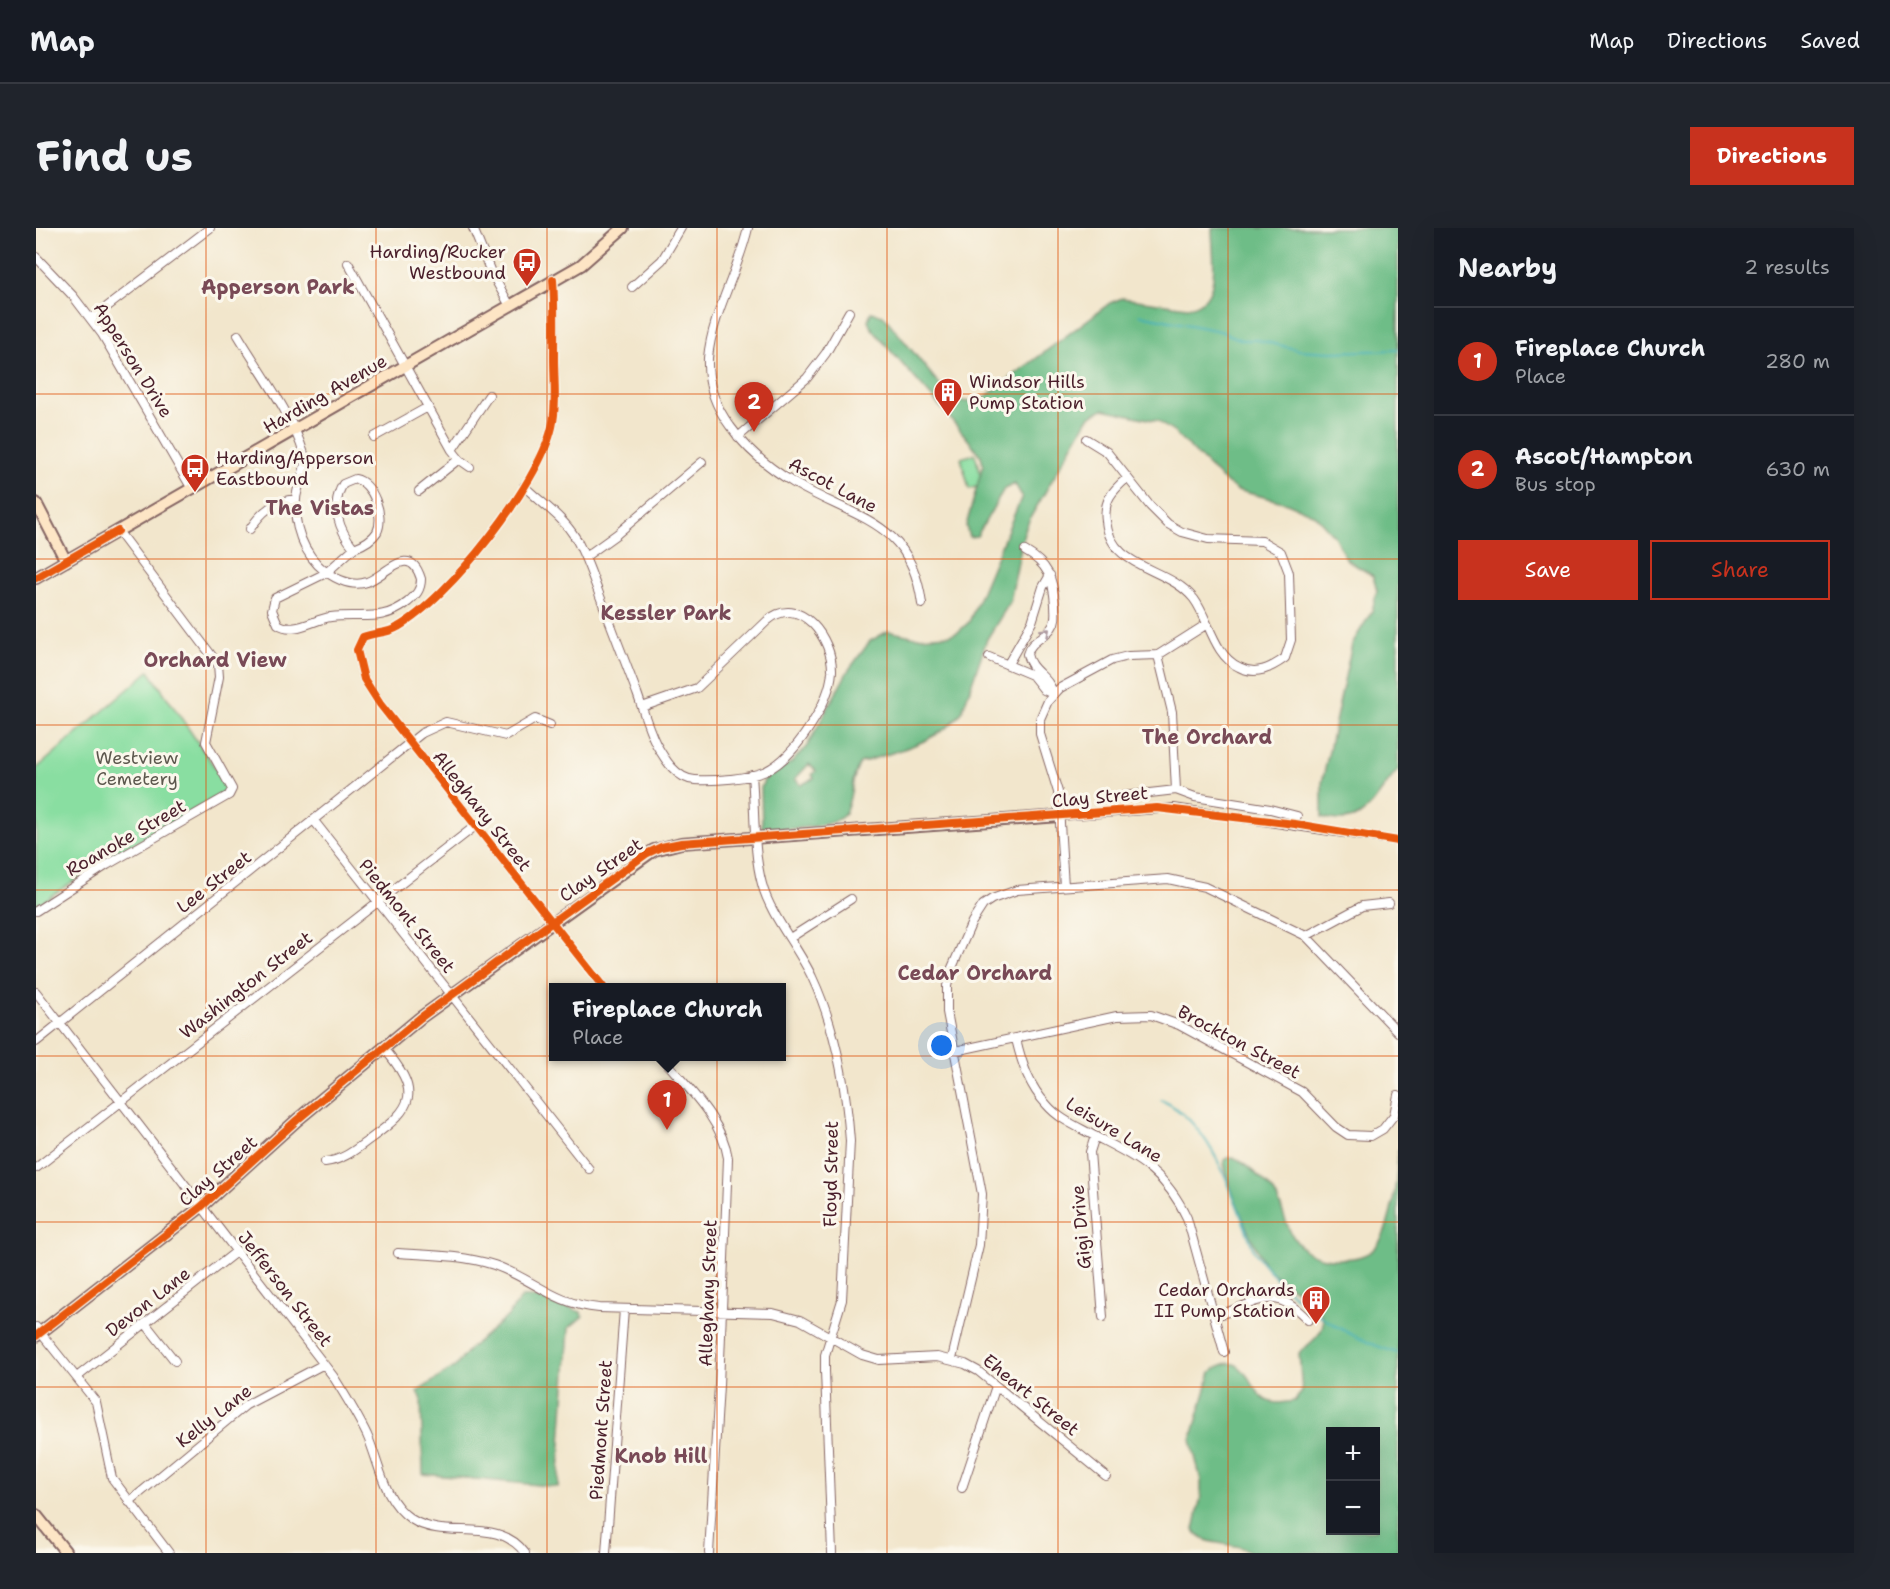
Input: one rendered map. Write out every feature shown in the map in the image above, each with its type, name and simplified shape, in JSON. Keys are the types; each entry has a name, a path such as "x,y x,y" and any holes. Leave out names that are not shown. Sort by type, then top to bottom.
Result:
{"street":[{"path":"91,319 210,228"},
{"path":"472,228 490,270 510,306"},
{"name":"Harding Avenue","path":"36,578 590,259 623,228"},
{"path":"632,287 662,260 681,228"},
{"name":"Ascot Lane","path":"748,228 712,338 708,358 710,382 716,404 738,437 780,475 858,513 890,536 912,566 922,604"},
{"name":"Apperson Drive","path":"36,257 91,319 127,374 192,489"},
{"path":"348,263 452,450 470,467"},
{"path":"554,280 553,424 545,447 524,486 564,523 585,557 642,707 656,743 668,762 682,776 697,780 752,775 770,769 789,752 814,719 826,695 832,671 830,655 822,635 807,619 793,611 774,615 704,683 682,695 642,707"},
{"path":"738,437 807,378 826,353 849,312"},
{"path":"238,335 294,430 305,459 296,499 296,519 300,536 308,552 326,573 341,580 360,584 369,581 397,563 408,562 417,570 421,585 412,598 386,615 364,618 329,617 292,629 278,624 272,610 275,598 326,573 354,548 375,534 379,524 373,492 364,482 355,479 343,484 337,507 341,527 354,548"},
{"path":"452,450 489,395"},
{"path":"374,438 428,407"},
{"path":"1086,439 1107,452 1157,514 1182,532 1208,539 1262,541 1281,552 1289,573 1291,640 1285,658 1267,669 1257,671 1239,668 1226,656 1193,598 1182,587 1125,557 1110,539 1105,513 1113,490 1127,478"},
{"path":"419,491 459,459"},
{"path":"585,557 617,534 702,462"},
{"name":"Alleghany Street","path":"524,486 478,553 440,592 399,627 385,633 366,635 358,643 358,660 364,680 411,744 474,827 601,983"},
{"path":"250,529 268,507 280,501 296,499"},
{"path":"36,503 66,561"},
{"name":"Roanoke Street","path":"36,911 231,791 230,783 210,753 206,742 219,677 218,664 118,531"},
{"path":"1024,551 1045,565 1050,575 1056,620 1051,629 1033,642 1028,654 1030,665 1052,687 1053,694"},
{"path":"1008,664 1032,622 1043,587 1050,575"},
{"path":"1064,886 1056,784 1040,734 1040,719 1053,694 1112,660 1128,656 1158,655 1169,650 1207,624"},
{"path":"1158,655 1172,712 1176,790"},
{"path":"989,657 1032,675 1044,690 1053,694"},
{"name":"Lee Street","path":"36,1042 315,822 422,733 446,722 506,736 535,719 550,725"},
{"name":"Floyd Street","path":"752,775 762,886 811,975 829,1019 848,1119 850,1141 842,1300 825,1356 832,1553"},
{"path":"1123,796 1176,790 1195,797 1270,809 1298,816"},
{"name":"Clay Street","path":"37,1332 201,1207 383,1047 646,854 666,846 1174,808 1398,841"},
{"name":"Piedmont Street","path":"315,822 589,1169"},
{"name":"Washington Street","path":"36,1168 474,827"},
{"path":"952,1359 979,1245 982,1194 946,1012 947,986 951,970 977,912 992,899 1017,890 1064,886 1157,879 1192,883 1306,936 1398,1032"},
{"path":"790,938 851,899"},
{"path":"1306,936 1362,906 1389,903"},
{"name":"Jefferson Street","path":"36,992 324,1364 357,1414 389,1495 403,1512 424,1525 498,1533 516,1542 525,1553"},
{"name":"Brockton Street","path":"955,1051 1118,1016 1151,1015 1166,1019 1302,1092 1336,1127 1354,1137 1371,1136 1388,1125 1394,1115 1398,1095"},
{"name":"Leisure Lane","path":"1016,1039 1027,1077 1043,1100 1062,1119 1158,1173 1178,1198 1187,1218 1224,1352"},
{"path":"326,1162 347,1156 403,1112 408,1098 405,1076 383,1047"},
{"name":"Alleghany Street","path":"665,1061 715,1123 726,1148 722,1312 709,1553"},
{"name":"Gigi Drive","path":"1095,1136 1090,1152 1103,1317"},
{"name":"Devon Lane","path":"77,1377 237,1251"},
{"name":"Eheart Street","path":"398,1253 482,1262 510,1272 566,1302 590,1308 786,1315 862,1355 879,1360 937,1357 952,1359 978,1371 1106,1476"},
{"path":"1214,1316 1234,1311 1268,1297 1289,1304 1308,1320"},
{"name":"Piedmont Street","path":"606,1553 624,1309"},
{"path":"146,1323 175,1361"},
{"path":"37,1332 77,1377 99,1408 110,1474 169,1553"},
{"name":"Kelly Lane","path":"129,1502 246,1405 324,1364"},
{"path":"962,1488 996,1386"},
{"path":"36,1515 65,1552"}],"green space":[{"path":"1212,228 1398,228 1398,770 1374,801 1359,815 1337,820 1322,817 1322,783 1352,644 1372,611 1377,591 1373,576 1347,560 1334,536 1315,515 1287,503 1237,490 1224,481 1175,433 1157,421 1103,409 1089,417 1030,518 1024,532 1010,602 987,639 962,712 952,723 929,739 860,763 848,807 840,818 809,827 765,830 762,826 761,788 764,780 792,762 807,746 848,671 870,641 888,631 916,637 949,635 958,632 969,622 1022,496 1015,484 1004,489 977,536 969,537 966,526 983,465 981,456 870,326 868,320 871,312 883,315 948,395 964,401 981,400 1110,303 1122,298 1187,307 1199,304 1207,297 1213,276","holes":["809,764 816,771 812,775 814,778 801,785 795,779"]},
{"path":"975,454 983,485 969,489 961,458"},
{"name":"Westview Cemetery","path":"149,671 227,785 224,793 101,863 36,906 36,769"},
{"path":"1398,1150 1398,1553 1252,1553 1236,1546 1205,1540 1194,1530 1201,1497 1201,1481 1191,1440 1211,1372 1221,1365 1229,1363 1236,1365 1247,1375 1265,1400 1277,1403 1294,1401 1302,1392 1299,1353 1320,1333 1323,1322 1314,1304 1276,1276 1264,1263 1235,1200 1224,1160 1229,1157 1237,1159 1263,1180 1279,1201 1294,1238 1305,1250 1327,1258 1349,1259 1375,1248 1386,1228 1395,1187"},
{"path":"522,1297 552,1302 581,1312 583,1316 569,1328 558,1487 423,1474 421,1397 417,1392 456,1366 469,1349 507,1317"}],"waterway":[{"path":"1140,315 1220,331 1242,340 1258,340 1299,350 1331,352 1398,350"},
{"path":"1161,1100 1179,1111 1195,1126 1209,1145 1230,1188 1254,1251 1268,1269 1283,1285 1318,1314 1357,1337 1398,1353"}],"cycle path":[{"path":"553,280 554,419 544,451 530,478 489,538 442,592 398,627 363,637 357,650 364,679 380,704 600,983"},
{"path":"36,578 118,531"},
{"path":"36,1336 201,1207 297,1120 420,1018 646,854 661,847 681,843 1157,808 1295,824 1398,841"}],"place":[{"name":"Harding/Rucker Westbound","path":"527,288"},
{"name":"Windsor Hills Pump Station","path":"948,418"},
{"name":"Ascot/Hampton","path":"754,432"},
{"name":"Harding/Apperson Eastbound","path":"195,494"},
{"name":"Fireplace Church","path":"667,1130"},
{"name":"Cedar Orchards II Pump Station","path":"1316,1326"}],"district":[{"name":"Apperson Park","path":"278,287"},
{"name":"The Vistas","path":"320,508"},
{"name":"Kessler Park","path":"666,613"},
{"name":"Orchard View","path":"215,660"},
{"name":"The Orchard","path":"1207,737"},
{"name":"Cedar Orchard","path":"975,973"},
{"name":"Knob Hill","path":"661,1456"}]}
